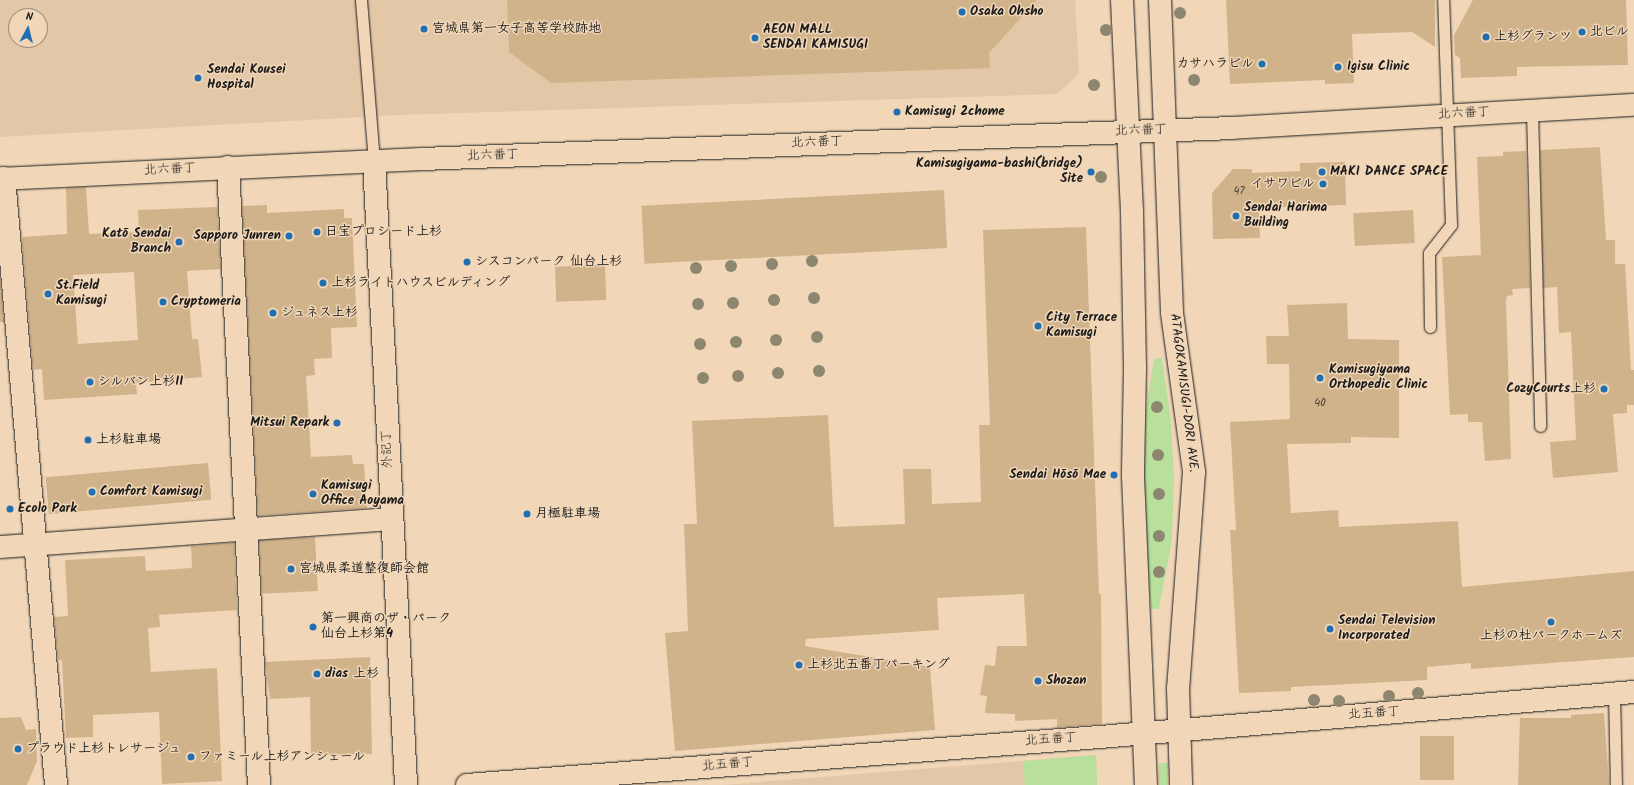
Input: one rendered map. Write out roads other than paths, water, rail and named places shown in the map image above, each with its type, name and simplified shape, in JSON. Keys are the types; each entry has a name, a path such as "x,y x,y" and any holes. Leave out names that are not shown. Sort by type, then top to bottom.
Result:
{"street":[{"path":"1122,0 1128,131 1135,368 1133,476 1146,785"},
{"name":"ATAGOKAMISUGI-DORI AVE.","path":"1160,0 1172,313 1194,472 1178,688 1181,785"},
{"name":"北六番丁","path":"2,179 374,161 1231,128 1448,114 1634,105"},
{"name":"外記丁","path":"374,161 391,520 406,785"},
{"path":"228,168 259,785"},
{"path":"2,179 36,544 56,785"},
{"path":"0,547 391,520"},
{"name":"北五番丁","path":"467,785 1144,733 1624,692"}],"lane":[{"path":"361,0 374,161"},
{"path":"1430,327 1429,252 1451,225 1443,0"},
{"path":"1532,111 1540,426"},
{"path":"1616,785 1624,692"}],"place":[{"name":"Osaka Ohsho","path":"962,12"},
{"name":"宮城県第一女子高等学校跡地","path":"424,29"},
{"name":"北ビル","path":"1582,32"},
{"name":"上杉グランツ","path":"1486,37"},
{"name":"AEON MALL SENDAI KAMISUGI","path":"755,38"},
{"name":"カサハラビル","path":"1262,64"},
{"name":"Igisu Clinic","path":"1338,67"},
{"name":"Sendai Kousei Hospital","path":"198,78"},
{"name":"Kamisugi 2chome","path":"897,112"},
{"name":"Kamisugiyama-bashi(bridge) Site","path":"1091,172"},
{"name":"MAKI DANCE SPACE","path":"1322,172"},
{"name":"イサワビル","path":"1323,184"},
{"name":"Sendai Harima Building","path":"1236,216"},
{"name":"日宝プロシード上杉","path":"317,232"},
{"name":"Sapporo Junren","path":"289,236"},
{"name":"Katō Sendai Branch","path":"179,242"},
{"name":"シスコンパーク 仙台上杉","path":"467,262"},
{"name":"上杉ライトハウスビルディング","path":"323,283"},
{"name":"St.Field Kamisugi","path":"48,294"},
{"name":"Cryptomeria","path":"163,302"},
{"name":"ジュネス上杉","path":"273,313"},
{"name":"City Terrace Kamisugi","path":"1038,326"},
{"name":"Kamisugiyama Orthopedic Clinic","path":"1320,378"},
{"name":"シルバン上杉II","path":"90,382"},
{"name":"CozyCourts上杉","path":"1604,389"},
{"name":"Mitsui Repark","path":"337,423"},
{"name":"上杉駐車場","path":"88,440"},
{"name":"Sendai Hōsō Mae","path":"1114,475"},
{"name":"Comfort Kamisugi","path":"92,492"},
{"name":"Kamisugi Office Aoyama","path":"313,494"},
{"name":"Ecolo Park","path":"10,509"},
{"name":"月極駐車場","path":"527,514"},
{"name":"宮城県柔道整復師会館","path":"291,569"},
{"name":"上杉の杜パークホームズ","path":"1551,622"},
{"name":"第一興商のザ・パーク 仙台上杉第4","path":"313,627"},
{"name":"Sendai Television Incorporated","path":"1330,629"},
{"name":"上杉北五番丁パーキング","path":"799,665"},
{"name":"dias 上杉","path":"317,674"},
{"name":"Shozan","path":"1038,681"},
{"name":"プラウド上杉トレサージュ","path":"18,749"},
{"name":"ファミール上杉アンシェール","path":"191,757"}]}
